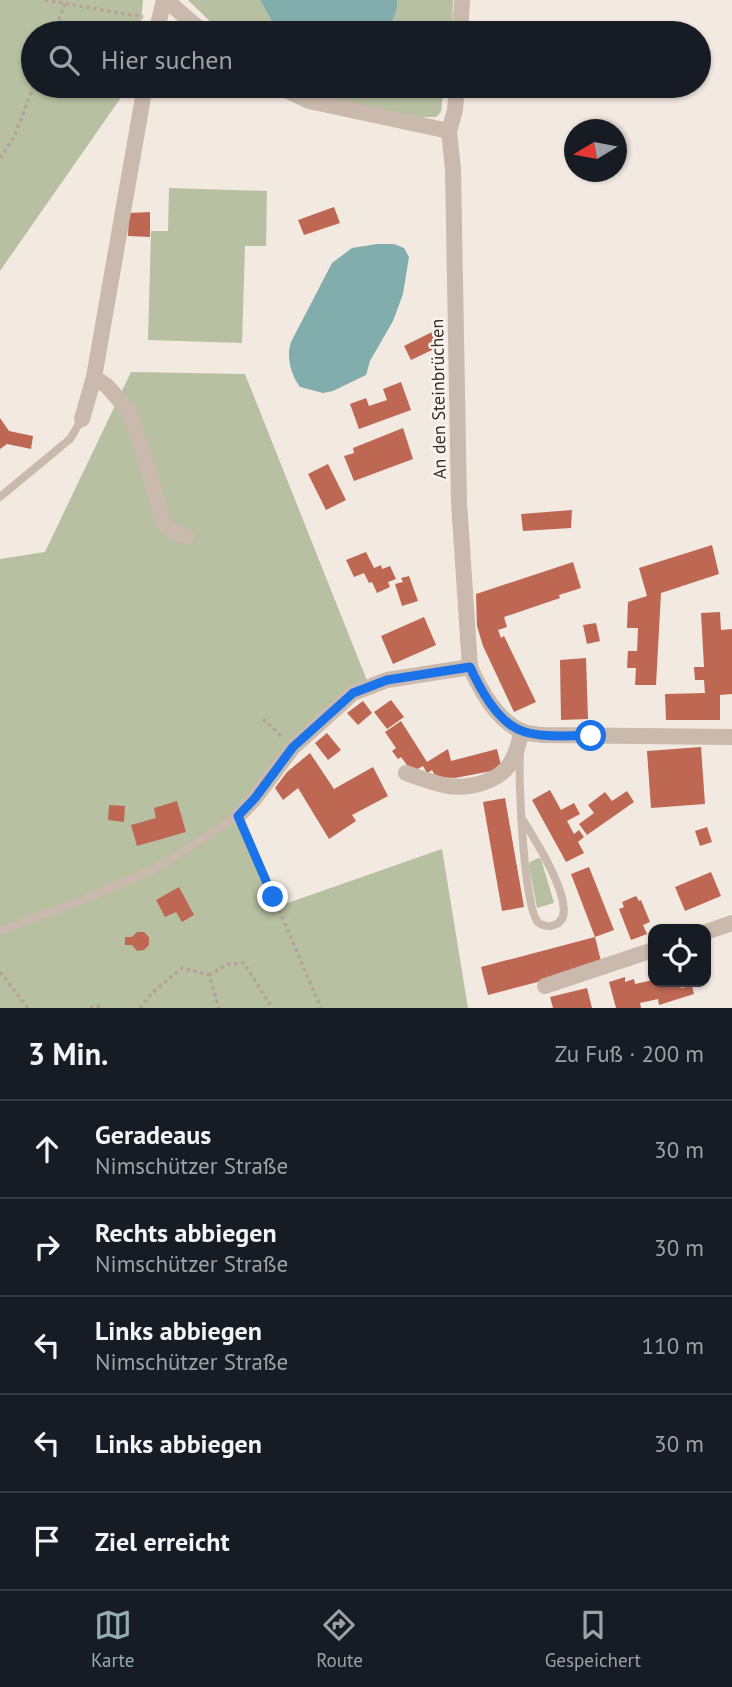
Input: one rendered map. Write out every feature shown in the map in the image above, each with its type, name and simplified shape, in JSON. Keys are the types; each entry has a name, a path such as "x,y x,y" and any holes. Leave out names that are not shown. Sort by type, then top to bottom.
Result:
{"street":[{"path":"159,21 165,0 190,21"},
{"path":"461,21 462,0"},
{"path":"82,419 94,376 143,98"},
{"path":"303,98 449,131"},
{"name":"An den Steinbrüchen","path":"456,98 449,131 453,169 459,502 470,667"},
{"path":"94,376 107,386 129,411 164,524 187,537"},
{"path":"238,816 293,747 353,693 387,680 470,667 479,687 506,720 522,731 543,735 732,737"},
{"path":"406,773 450,786 482,783 499,776 512,762 522,731"},
{"path":"711,930 732,923"},
{"path":"545,986 648,952"}],"lane":[{"path":"0,497 70,439 82,419"},
{"path":"521,817 538,844 562,895 564,912 559,923 555,925 542,925 534,918 528,894 521,817 518,771 522,731"},
{"path":"0,931 155,869 238,816 275,901"}],"path":[{"path":"45,0 146,17 150,21"},
{"path":"59,21 65,4"},
{"path":"0,158 14,137 29,98"},
{"path":"263,719 293,747"},
{"path":"275,901 321,1008"},
{"path":"140,1008 151,994 181,968 209,975 228,964 244,963 272,1008"},
{"path":"0,972 28,1008"},
{"path":"209,975 219,1008"},
{"path":"90,1008 104,1008"}],"green space":[{"path":"0,0 143,0 141,21 21,21 21,98 121,98 0,271"},
{"path":"188,0 260,0 272,21 210,21"},
{"path":"397,0 453,0 452,21 392,21"},
{"path":"325,98 443,98 441,112 436,117 420,117"},
{"path":"169,188 267,191 266,246 245,246 242,343 148,340 151,231 168,231"},
{"path":"131,372 245,374 368,683 293,747 238,816 275,901 279,906 442,849 468,1008 0,1008 0,559 45,552"},
{"path":"541,859 554,903 537,908 529,867 530,862"}],"water":[{"path":"260,0 397,0 392,21 272,21"},
{"path":"394,244 404,248 409,257 403,294 393,321 370,361 366,375 323,393 300,387 290,366 291,342 332,263 352,248"}],"building":[{"path":"334,207 340,223 304,235 298,220"},
{"path":"150,212 150,237 128,236 129,213"},
{"path":"434,331 434,349 411,360 404,346"},
{"path":"401,382 411,410 359,429 350,404 366,398 369,406 387,400 383,389"},
{"path":"0,418 9,431 33,436 31,449 7,444 0,449"},
{"path":"403,428 413,459 354,481 344,456 354,453 353,448"},
{"path":"328,464 346,500 326,510 308,474"},
{"path":"572,510 571,528 523,531 521,514"},
{"path":"712,545 719,574 661,593 656,685 635,685 636,668 627,668 628,651 637,651 638,628 627,628 628,602 647,596 639,568"},
{"path":"366,552 374,568 381,565 382,569 390,566 396,579 388,582 390,587 377,593 364,573 354,577 346,560"},
{"path":"573,562 581,588 504,617 507,627 498,630 501,638 504,636 536,702 514,712 483,646 477,626 476,594"},
{"path":"409,576 418,601 402,606 395,584 403,582 401,578"},
{"path":"720,612 721,630 732,629 732,694 720,695 720,720 666,720 665,694 705,693 704,680 695,680 694,667 704,667 701,613"},
{"path":"424,617 436,645 393,664 381,636"},
{"path":"596,623 600,641 587,644 583,625"},
{"path":"586,658 588,719 561,720 560,660"},
{"path":"391,700 404,717 387,729 374,712"},
{"path":"363,701 372,713 358,725 347,713"},
{"path":"401,721 427,762 448,749 451,761 497,749 502,769 455,778 436,777 432,770 427,773 423,766 416,770 407,765 401,757 398,759 392,751 396,748 385,732"},
{"path":"327,733 341,750 328,760 315,743"},
{"path":"701,747 705,804 651,808 647,751"},
{"path":"310,753 334,789 373,767 388,796 352,815 356,821 329,839 298,788 283,800 275,788 287,772"},
{"path":"550,790 561,810 574,803 580,814 567,821 574,834 579,830 584,837 578,842 584,853 566,862 532,800"},
{"path":"627,791 634,802 587,835 579,824 594,813 588,805 605,792 612,801"},
{"path":"505,798 524,907 502,911 483,802"},
{"path":"177,801 186,832 137,846 131,825 156,818 154,808"},
{"path":"109,805 125,806 124,822 108,820"},
{"path":"707,827 712,842 700,846 695,831"},
{"path":"589,867 614,930 595,937 571,874"},
{"path":"711,872 721,896 685,911 675,887"},
{"path":"179,887 194,915 182,922 176,912 165,917 156,900"},
{"path":"636,896 641,900 650,922 643,925 647,934 631,940 619,909 624,907 622,902"},
{"path":"137,932 144,932 149,937 149,945 144,950 137,951 132,945 125,945 125,937 132,937"},
{"path":"595,937 602,965 488,995 481,967"},
{"path":"625,977 625,982 634,979 635,984 648,981 648,987 692,987 694,994 659,1005 658,999 640,1003 641,1008 616,1008 609,982"},
{"path":"587,988 592,1008 553,1008 550,997"}],"route":[{"path":"273,897 238,816 293,747 353,693 387,680 470,667 491,704 506,720 522,731 543,735 591,736"}]}
